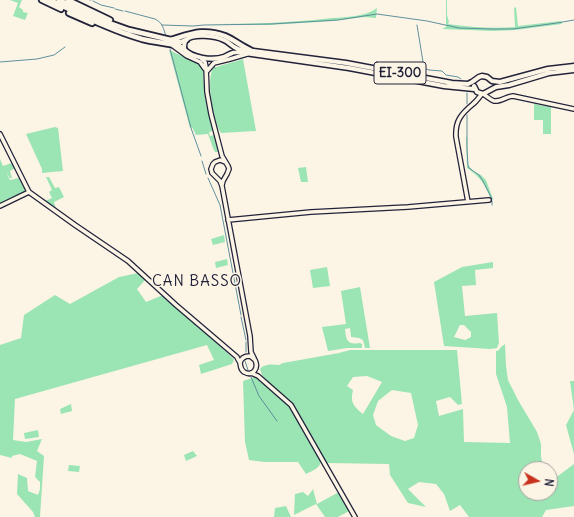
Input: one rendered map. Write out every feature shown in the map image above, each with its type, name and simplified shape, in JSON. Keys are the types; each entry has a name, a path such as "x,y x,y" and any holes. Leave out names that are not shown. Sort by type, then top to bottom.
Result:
{"highway":[{"path":"42,0 84,20 95,24 104,25"},
{"name":"EI-300","path":"50,0 104,25 142,38 170,42 186,40"},
{"name":"EI-300","path":"59,0 118,26 170,42 184,49"},
{"path":"68,0 104,17 118,26"},
{"name":"EI-300","path":"170,42 191,34 210,33 224,36 250,51"}],"main road":[{"name":"EI-300","path":"186,40 194,36 208,36 224,40 238,49 476,91 483,94"},
{"path":"184,49 186,40"},
{"path":"229,54 230,45"},
{"name":"EI-300","path":"184,49 188,54 201,58 223,58 236,51 250,51 346,63 468,84 482,76 495,82 500,82 548,70 574,66"},
{"path":"483,94 496,87 509,85 549,73 574,70"},
{"path":"475,80 473,85 476,91"},
{"path":"489,91 491,86 490,80"}],"street":[{"path":"170,42 187,56 200,62 207,71"},
{"path":"207,71 214,63 230,60 250,51"},
{"path":"201,58 205,62 207,71"},
{"path":"214,59 208,64 207,92 221,153 229,169 222,186"},
{"path":"476,91 477,100"},
{"path":"489,91 489,98"},
{"path":"468,202 456,137 456,128 459,119 464,112 483,94 494,101 499,101 514,96 574,109"},
{"path":"0,134 29,192 128,261 236,357 243,371 258,376 288,402 293,408 355,517"},
{"path":"221,153 218,160 211,168 212,173 222,186 250,336 251,350 257,363 256,368 258,376"},
{"path":"218,160 225,162"},
{"path":"217,178 223,178 225,176"},
{"path":"0,206 29,192"},
{"path":"228,220 311,212 489,200"},
{"path":"240,364 241,360 251,350"},
{"path":"236,357 250,356 254,358"},
{"path":"250,373 256,368"}],"green space":[{"path":"10,0 22,0 19,7 23,10 23,12 28,13 25,20 13,16 18,3"},
{"path":"446,0 448,24 498,28 515,27 514,8 516,7 518,26 561,21 562,24 515,30 493,31 442,29 446,27"},
{"path":"377,8 376,18 364,17 333,21 269,25 205,24 285,22 349,17 361,15"},
{"path":"169,50 199,64 203,71 205,98 213,131 209,132 210,136 214,135 218,152 215,152 208,134 196,135 192,127 190,128"},
{"path":"243,59 256,131 221,133 214,117 212,103 210,78 212,69"},
{"path":"534,104 551,107 551,134 543,134 543,120 534,120"},
{"path":"55,127 58,128 63,171 42,173 42,169 26,134"},
{"path":"466,137 468,165 473,171 481,175 486,180 493,199 491,199 479,178 467,168"},
{"path":"0,159 3,166 12,163 15,168 10,171 12,178 10,178 6,172 10,180 19,178 26,192 0,204"},
{"path":"306,167 308,182 301,182 298,168"},
{"path":"46,177 49,177 55,188 59,187 64,197 54,202 56,209 45,201 52,198 49,192 52,190"},
{"path":"224,235 225,242 213,245 211,239"},
{"path":"227,259 228,265 216,268 215,262"},
{"path":"493,262 493,268 475,270 476,285 462,286 465,316 497,313 499,343 497,348 490,349 444,346 434,282 462,267","holes":["460,325 464,325 471,332 471,337 465,340 454,337"]},
{"path":"327,267 330,286 313,288 310,270"},
{"path":"138,273 146,279 137,289 146,302 163,295 234,360 232,364 201,374 199,365 214,360 207,345 15,399 13,440 26,442 42,439 37,451 44,456 40,517 35,517 33,512 17,494 18,474 27,478 28,491 38,495 40,482 35,477 37,461 20,454 12,456 12,458 0,455 0,345 21,338 24,315 55,295 70,304 119,277"},
{"path":"360,287 370,348 365,348 363,340 351,337 350,328 345,329 348,341 350,343 362,344 362,348 347,348 328,351 322,327 346,324 341,291"},
{"path":"505,344 508,380 537,432 541,444 542,461 518,461 518,501 558,501 558,476 574,464 574,506 546,510 542,517 469,517 460,505 450,511 444,494 436,484 419,482 408,489 426,507 408,503 390,475 389,464 326,463 292,404 272,386 262,375 260,369 268,365 279,365 350,350 457,350 462,404 458,405 450,397 436,401 439,416 463,409 464,442 510,443 507,407 496,374 496,351 498,351","holes":["367,376 382,382 363,414 353,404 353,390 347,386 353,377","392,390 411,393 418,425 414,438 405,441 391,436 376,425 373,415 378,401"]},
{"path":"255,377 289,405 321,460 320,465 316,469 306,474 298,462 264,462 249,460 245,442 243,381"},
{"path":"570,381 574,381 574,410"},
{"path":"71,404 72,411 61,414 60,409"},
{"path":"574,410 574,454 566,425"},
{"path":"38,430 39,437 25,439 24,433"},
{"path":"193,451 197,456 186,461 184,455"},
{"path":"69,465 80,466 79,472 68,471"},
{"path":"313,489 317,504 339,492 349,511 338,517 325,517 316,504 294,515 295,494 303,492 308,496"},
{"path":"286,506 291,517 274,517 275,508"}],"waterway":[{"path":"93,1 101,5 114,8"},
{"path":"115,9 123,11"},
{"path":"125,11 155,19 160,22 166,36"},
{"path":"162,25 193,26 271,24 338,20 377,14 427,21 459,28 491,29 513,29 574,20"},
{"path":"417,25 424,68 442,71 446,75 461,79"},
{"path":"0,62 37,59 54,55 65,47"},
{"path":"170,49 191,128 201,156"},
{"path":"467,93 467,104"},
{"path":"467,115 468,165 469,168 479,175 492,199"},
{"path":"202,161 206,174"},
{"path":"208,178 220,205 241,315"},
{"path":"241,317 246,340"},
{"path":"246,342 246,352"},
{"path":"245,361 248,370"},
{"path":"251,377 259,396 277,421"}],"district":[{"name":"CAN BASSO","path":"197,282"}]}
